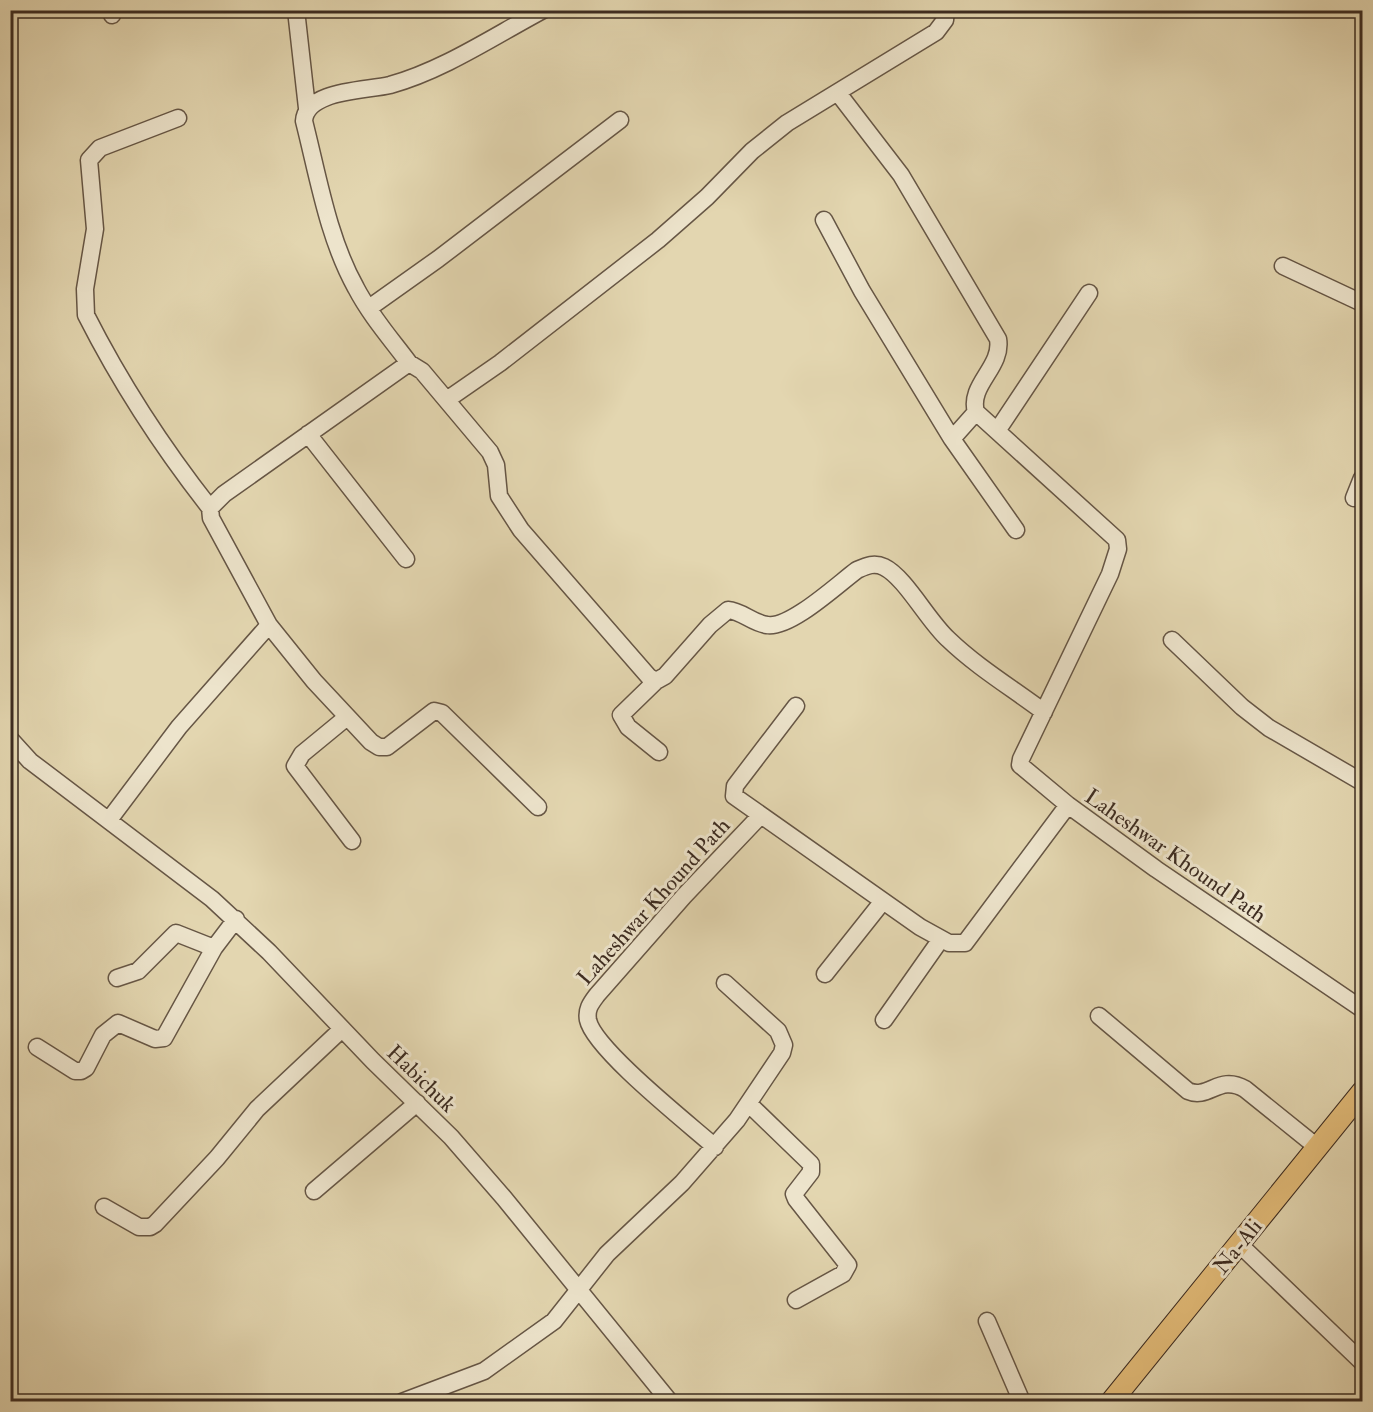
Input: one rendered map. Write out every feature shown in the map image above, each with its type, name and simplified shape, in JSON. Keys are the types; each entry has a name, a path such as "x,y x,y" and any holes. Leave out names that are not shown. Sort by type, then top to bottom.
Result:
{"main road":[{"name":"Na-Ali","path":"1111,1401 1362,1092"}],"street":[{"path":"296,10 307,108 304,121 334,232 355,288 409,363 422,371 448,399 490,452 496,465 499,496 521,530 633,661 656,681"},
{"path":"307,108 319,99 390,84 438,66 543,10"},
{"path":"448,399 500,363 658,240 707,197 752,152 787,123 936,32 945,20 946,10"},
{"path":"838,93 901,175 998,339 1000,350 997,359 975,395 976,412 1117,540 1118,549 1110,574 1020,759 1020,765 1068,805"},
{"path":"178,118 100,148 89,160 95,229 84,302 86,315 134,402 173,461 210,508 215,528 269,625 347,717 371,742 379,747 387,747 434,711 442,713 538,807"},
{"path":"369,308 438,259 620,120"},
{"path":"824,220 862,291 952,439 1016,530"},
{"path":"1284,266 1362,303"},
{"path":"997,431 1089,293"},
{"path":"210,508 224,494 409,363"},
{"path":"952,439 976,412"},
{"path":"308,434 406,560"},
{"path":"1354,498 1362,478"},
{"path":"659,752 628,727 621,715 665,675 710,626 728,610 735,610 760,624 779,625 870,564 877,564 894,574 933,624 960,651 1044,712"},
{"path":"109,820 172,736 269,625"},
{"path":"1172,640 1235,701 1269,728 1362,782"},
{"name":"Laheshwar Khound Path","path":"796,706 733,791 740,801 760,816 819,853 883,901 941,939 958,945 965,943 1068,805 1181,886 1362,1009"},
{"path":"347,717 302,754 295,762 295,766 352,841"},
{"name":"Habichuk","path":"10,739 30,761 236,919 417,1103 504,1198 670,1401"},
{"name":"Laheshwar Khound Path","path":"715,1147 611,1053 589,1023 587,1011 597,995 684,896 760,816"},
{"path":"825,974 883,901"},
{"path":"37,1047 75,1071 81,1071 86,1068 104,1035 118,1023 155,1039 164,1038 214,948 236,919"},
{"path":"117,978 138,971 176,933 214,948"},
{"path":"884,1020 941,939"},
{"path":"402,1401 467,1378 503,1359 554,1321 618,1242 682,1183 715,1147 749,1104 782,1053 783,1039 778,1031 724,983"},
{"path":"1099,1016 1188,1091 1199,1093 1221,1084 1234,1083 1245,1089 1317,1147"},
{"path":"104,1207 139,1227 150,1227 155,1224 217,1158 264,1102 342,1029"},
{"path":"314,1191 417,1103"},
{"path":"749,1104 811,1164 811,1172 794,1194 848,1265 843,1274 795,1300"},
{"path":"1239,1244 1312,1311 1362,1362"},
{"path":"987,1321 1022,1401"}]}
